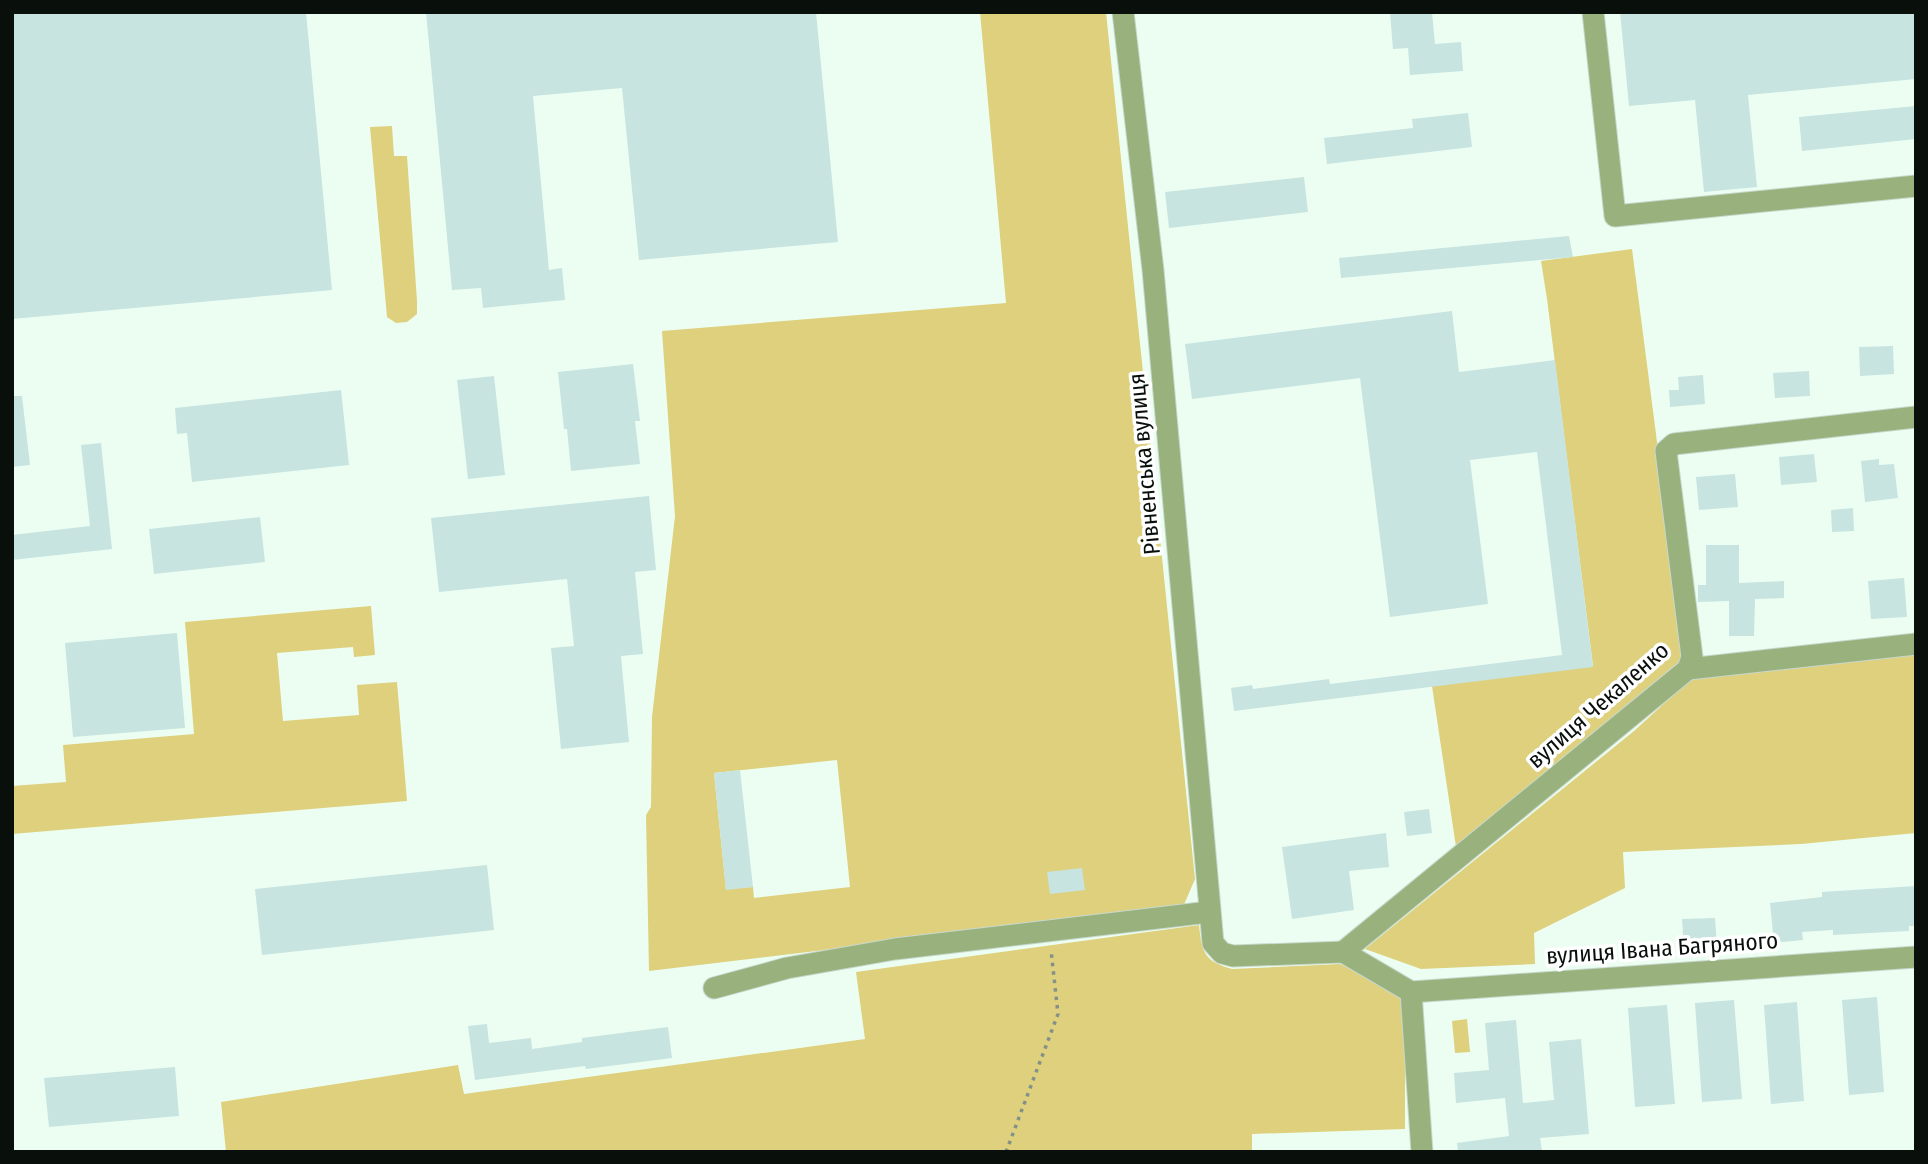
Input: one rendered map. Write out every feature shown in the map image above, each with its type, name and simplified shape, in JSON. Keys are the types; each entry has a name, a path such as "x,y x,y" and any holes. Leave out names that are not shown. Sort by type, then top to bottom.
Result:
{"street":[{"name":"Рівненська вулиця","path":"1123,12 1153,270 1213,943 1222,953 1233,956 1343,952"},
{"path":"1593,12 1615,216 1916,186"},
{"name":"вулиця Чекаленко","path":"1343,952 1688,669 1692,657 1666,451 1674,444 1916,417"},
{"path":"1688,669 1916,644"},
{"path":"714,988 787,968 881,952 1209,912"},
{"path":"1343,952 1411,992 1422,1152"},
{"name":"вулиця Івана Багряного","path":"1411,992 1916,957"}],"path":[{"path":"1006,1152 1058,1014 1048,931"}],"shaded area":[{"path":"980,12 1106,12 1195,879 1183,907 649,971 646,815 651,807 652,717 675,516 662,331 1006,303","holes":["837,760 850,887 754,898 753,887 726,889 714,773"]},
{"path":"392,126 394,156 407,156 417,301 417,314 407,322 396,323 387,317 370,127"},
{"path":"1632,249 1683,656 1681,664 1456,847 1432,686 1593,666 1541,261"},
{"path":"371,606 375,655 354,657 353,647 277,653 283,721 359,715 357,685 397,682 407,801 12,834 12,786 66,782 63,745 194,734 185,622"},
{"path":"1916,652 1916,833 1801,844 1623,852 1625,888 1534,933 1535,964 1421,969 1365,949 1634,731 1692,678"},
{"path":"1199,925 1201,943 1206,954 1215,963 1232,969 1340,964 1398,991 1405,1011 1405,1129 1252,1134 1252,1152 226,1152 221,1102 458,1065 464,1094 865,1039 856,972"},
{"path":"1467,1019 1470,1052 1455,1053 1452,1021"}],"building":[{"path":"12,12 306,12 332,290 12,319"},
{"path":"426,12 816,12 838,242 639,260 622,88 533,96 549,270 562,268 565,300 483,308 481,288 452,290"},
{"path":"1390,12 1432,12 1435,44 1461,42 1463,71 1410,75 1408,48 1393,49"},
{"path":"1620,12 1916,12 1916,79 1748,95 1757,187 1704,192 1695,100 1629,106"},
{"path":"1916,106 1916,139 1802,151 1799,117"},
{"path":"1468,113 1472,147 1327,164 1324,138 1413,128 1412,119"},
{"path":"1304,177 1308,212 1169,228 1165,192"},
{"path":"1569,236 1573,257 1341,278 1339,258"},
{"path":"1452,311 1459,372 1555,360 1593,667 1234,711 1231,688 1252,685 1253,689 1329,679 1330,684 1562,655 1537,452 1470,460 1488,604 1390,617 1360,378 1192,399 1185,344"},
{"path":"1893,346 1894,374 1860,376 1859,347"},
{"path":"633,364 640,421 635,421 640,464 571,471 558,372"},
{"path":"1809,371 1810,396 1775,398 1773,373"},
{"path":"1703,375 1705,404 1670,407 1669,390 1679,390 1678,377"},
{"path":"494,376 505,475 468,479 457,380"},
{"path":"341,390 349,465 192,482 187,433 177,434 175,408"},
{"path":"12,396 22,396 30,465 12,467"},
{"path":"101,443 112,549 12,560 12,535 90,526 81,445"},
{"path":"1814,454 1817,482 1781,485 1779,457"},
{"path":"1879,459 1879,465 1894,464 1898,498 1865,502 1861,461"},
{"path":"1735,474 1738,507 1699,510 1696,477"},
{"path":"649,496 656,570 635,572 643,654 621,656 629,742 561,749 551,648 574,646 567,579 439,592 431,518"},
{"path":"1853,508 1854,531 1832,532 1831,510"},
{"path":"260,517 265,562 154,574 149,529"},
{"path":"1706,545 1739,545 1739,583 1784,581 1784,598 1755,599 1754,636 1729,636 1729,601 1698,602 1698,585 1706,585"},
{"path":"1904,578 1907,617 1871,619 1868,581"},
{"path":"177,633 185,728 73,737 65,643"},
{"path":"740,770 753,887 726,890 714,773"},
{"path":"1429,809 1432,833 1407,836 1404,812"},
{"path":"1386,833 1389,867 1349,871 1354,910 1292,919 1282,847"},
{"path":"487,865 494,930 262,955 255,889"},
{"path":"1082,868 1085,890 1050,894 1047,872"},
{"path":"1916,886 1916,926 1909,926 1909,931 1833,935 1833,930 1802,932 1803,940 1774,943 1770,903 1822,897 1822,892"},
{"path":"1715,918 1717,946 1684,948 1682,919"},
{"path":"1877,997 1884,1092 1849,1095 1842,1000"},
{"path":"1734,1000 1742,1099 1702,1102 1695,1003"},
{"path":"1797,1002 1804,1101 1771,1104 1764,1005"},
{"path":"1667,1005 1675,1104 1635,1107 1628,1008"},
{"path":"1516,1020 1523,1103 1554,1100 1549,1042 1581,1039 1589,1134 1540,1138 1542,1151 1458,1152 1457,1143 1509,1136 1505,1098 1456,1103 1454,1073 1489,1070 1485,1023"},
{"path":"487,1024 489,1043 531,1038 532,1049 582,1042 582,1038 668,1027 672,1058 475,1080 468,1026"},
{"path":"175,1067 179,1116 49,1127 44,1078"}]}
